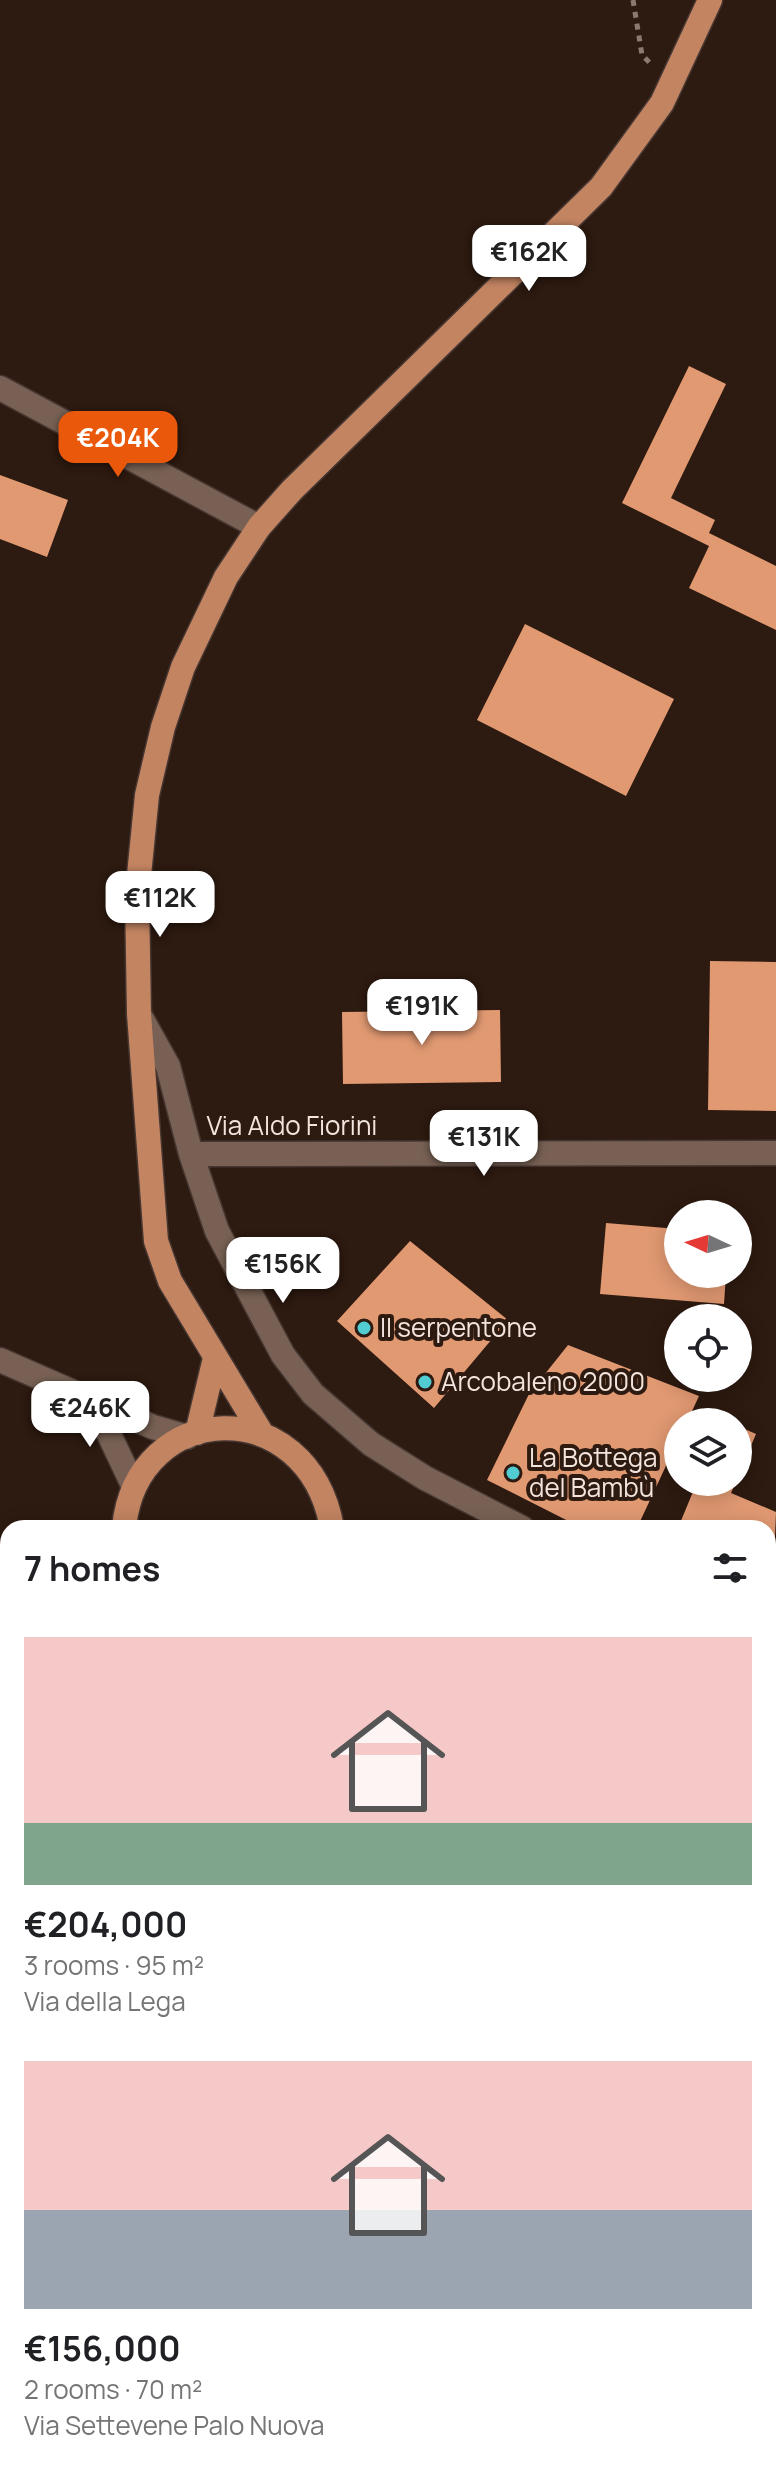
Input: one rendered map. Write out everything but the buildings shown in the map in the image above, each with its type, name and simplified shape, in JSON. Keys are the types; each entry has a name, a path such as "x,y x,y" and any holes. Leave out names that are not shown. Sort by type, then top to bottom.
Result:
{"main road":[{"path":"262,1434 170,1281 156,1241 139,1014 137,875 154,761 172,697 198,632 226,577 259,527 303,479 586,203 640,138 671,87 710,0"},
{"path":"192,1435 215,1358"},
{"path":"126,1520 134,1487 166,1448 192,1435 233,1428 262,1434 289,1448 317,1479 327,1501 331,1520"}],"street":[{"path":"0,388 259,527"},
{"path":"139,1014 168,1066 191,1154 217,1231 272,1337 313,1394 347,1426 394,1459 507,1520"},
{"name":"Via Aldo Fiorini","path":"191,1154 776,1153"},
{"path":"0,1360 153,1427 192,1435"},
{"path":"73,1394 106,1428 134,1487"}],"path":[{"path":"633,0 642,55 671,87"}],"place":[{"name":"Il serpentone","path":"364,1328"},
{"name":"Arcobaleno 2000","path":"425,1382"},
{"name":"La Bottega del Bambù","path":"513,1473"}]}
